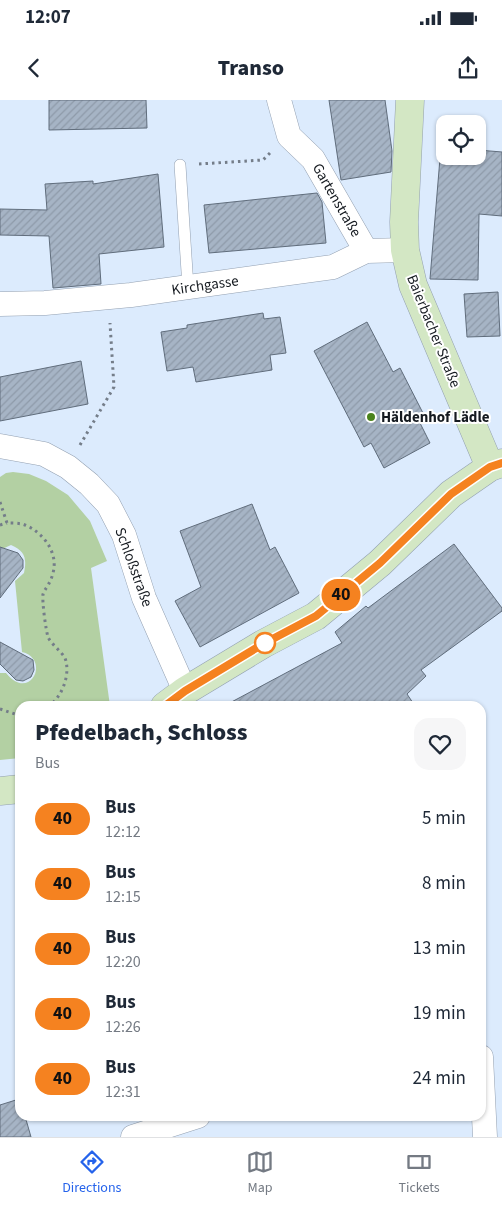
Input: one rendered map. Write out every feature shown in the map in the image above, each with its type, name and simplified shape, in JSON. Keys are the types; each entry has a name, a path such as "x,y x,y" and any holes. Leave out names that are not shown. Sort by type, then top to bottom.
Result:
{"main road":[{"name":"Baierbacher Straße","path":"410,100 404,222 405,250 412,285 496,465"},
{"path":"175,699 263,644 316,616 380,563 451,494 496,465"},
{"path":"0,791 15,790"}],"street":[{"path":"279,100 289,136"},
{"name":"Gartenstraße","path":"289,136 313,159 366,251"},
{"name":"Kirchgasse","path":"0,304 45,303 131,295 333,267 366,251 405,250"},
{"name":"Schloßstraße","path":"0,446 44,454 68,467 89,484 108,504 124,535 175,699"},
{"path":"486,1053 502,1061"},
{"path":"133,1137 183,1121"},
{"path":"484,1121 485,1137"}],"lane":[{"path":"180,165 188,287"}],"path":[{"path":"180,165 263,160 289,136"},
{"path":"68,467 114,387 110,315"},
{"path":"0,502 7,523"},
{"path":"0,525 7,523 22,524 36,531 47,543 53,556 53,572 50,583 43,594 48,639 57,647 65,659 67,673 56,701"},
{"path":"0,709 15,714"}],"green space":[{"path":"6,473 29,474 46,481 68,495 90,521 107,561 91,568 109,701 15,701 15,758 0,760 0,673 6,673 15,681 23,683 29,681 34,676 36,670 35,662 31,656 22,652 15,581 24,573 25,559 19,550 11,545 0,550 0,477"}],"building":[{"path":"49,100 146,100 147,128 49,130"},
{"path":"329,100 385,100 392,151 391,172 341,180"},
{"path":"486,151 502,152 502,216 479,214 478,280 430,279 439,165 486,165"},
{"path":"158,174 164,247 99,254 101,284 53,288 49,236 0,235 0,209 47,210 45,184 93,181 93,184"},
{"path":"317,193 322,202 326,243 209,253 204,205"},
{"path":"498,292 500,336 467,337 464,294"},
{"path":"263,313 264,319 280,317 286,353 270,355 272,370 196,382 193,367 167,371 161,332 187,328 187,325"},
{"path":"367,322 393,372 400,368 424,415 418,419 430,443 384,468 371,443 364,447 314,351"},
{"path":"81,361 88,404 0,421 0,377"},
{"path":"252,504 270,550 275,547 299,593 200,647 175,601 201,587 180,531"},
{"path":"454,544 502,608 502,611 421,670 426,676 407,694 412,701 233,701 342,643 335,632 366,606 368,608"},
{"path":"0,547 18,553 23,560 23,568 0,598"},
{"path":"0,642 33,660 34,670 31,677 23,681 16,680 0,664"},
{"path":"15,1100 15,1121 26,1121 31,1137 0,1137 0,1105"}],"bus line":[{"name":"40","path":"172,701 263,644 316,616 380,563 451,494 490,467 502,463"}],"place":[{"name":"Häldenhof Lädle","path":"371,417"}]}
